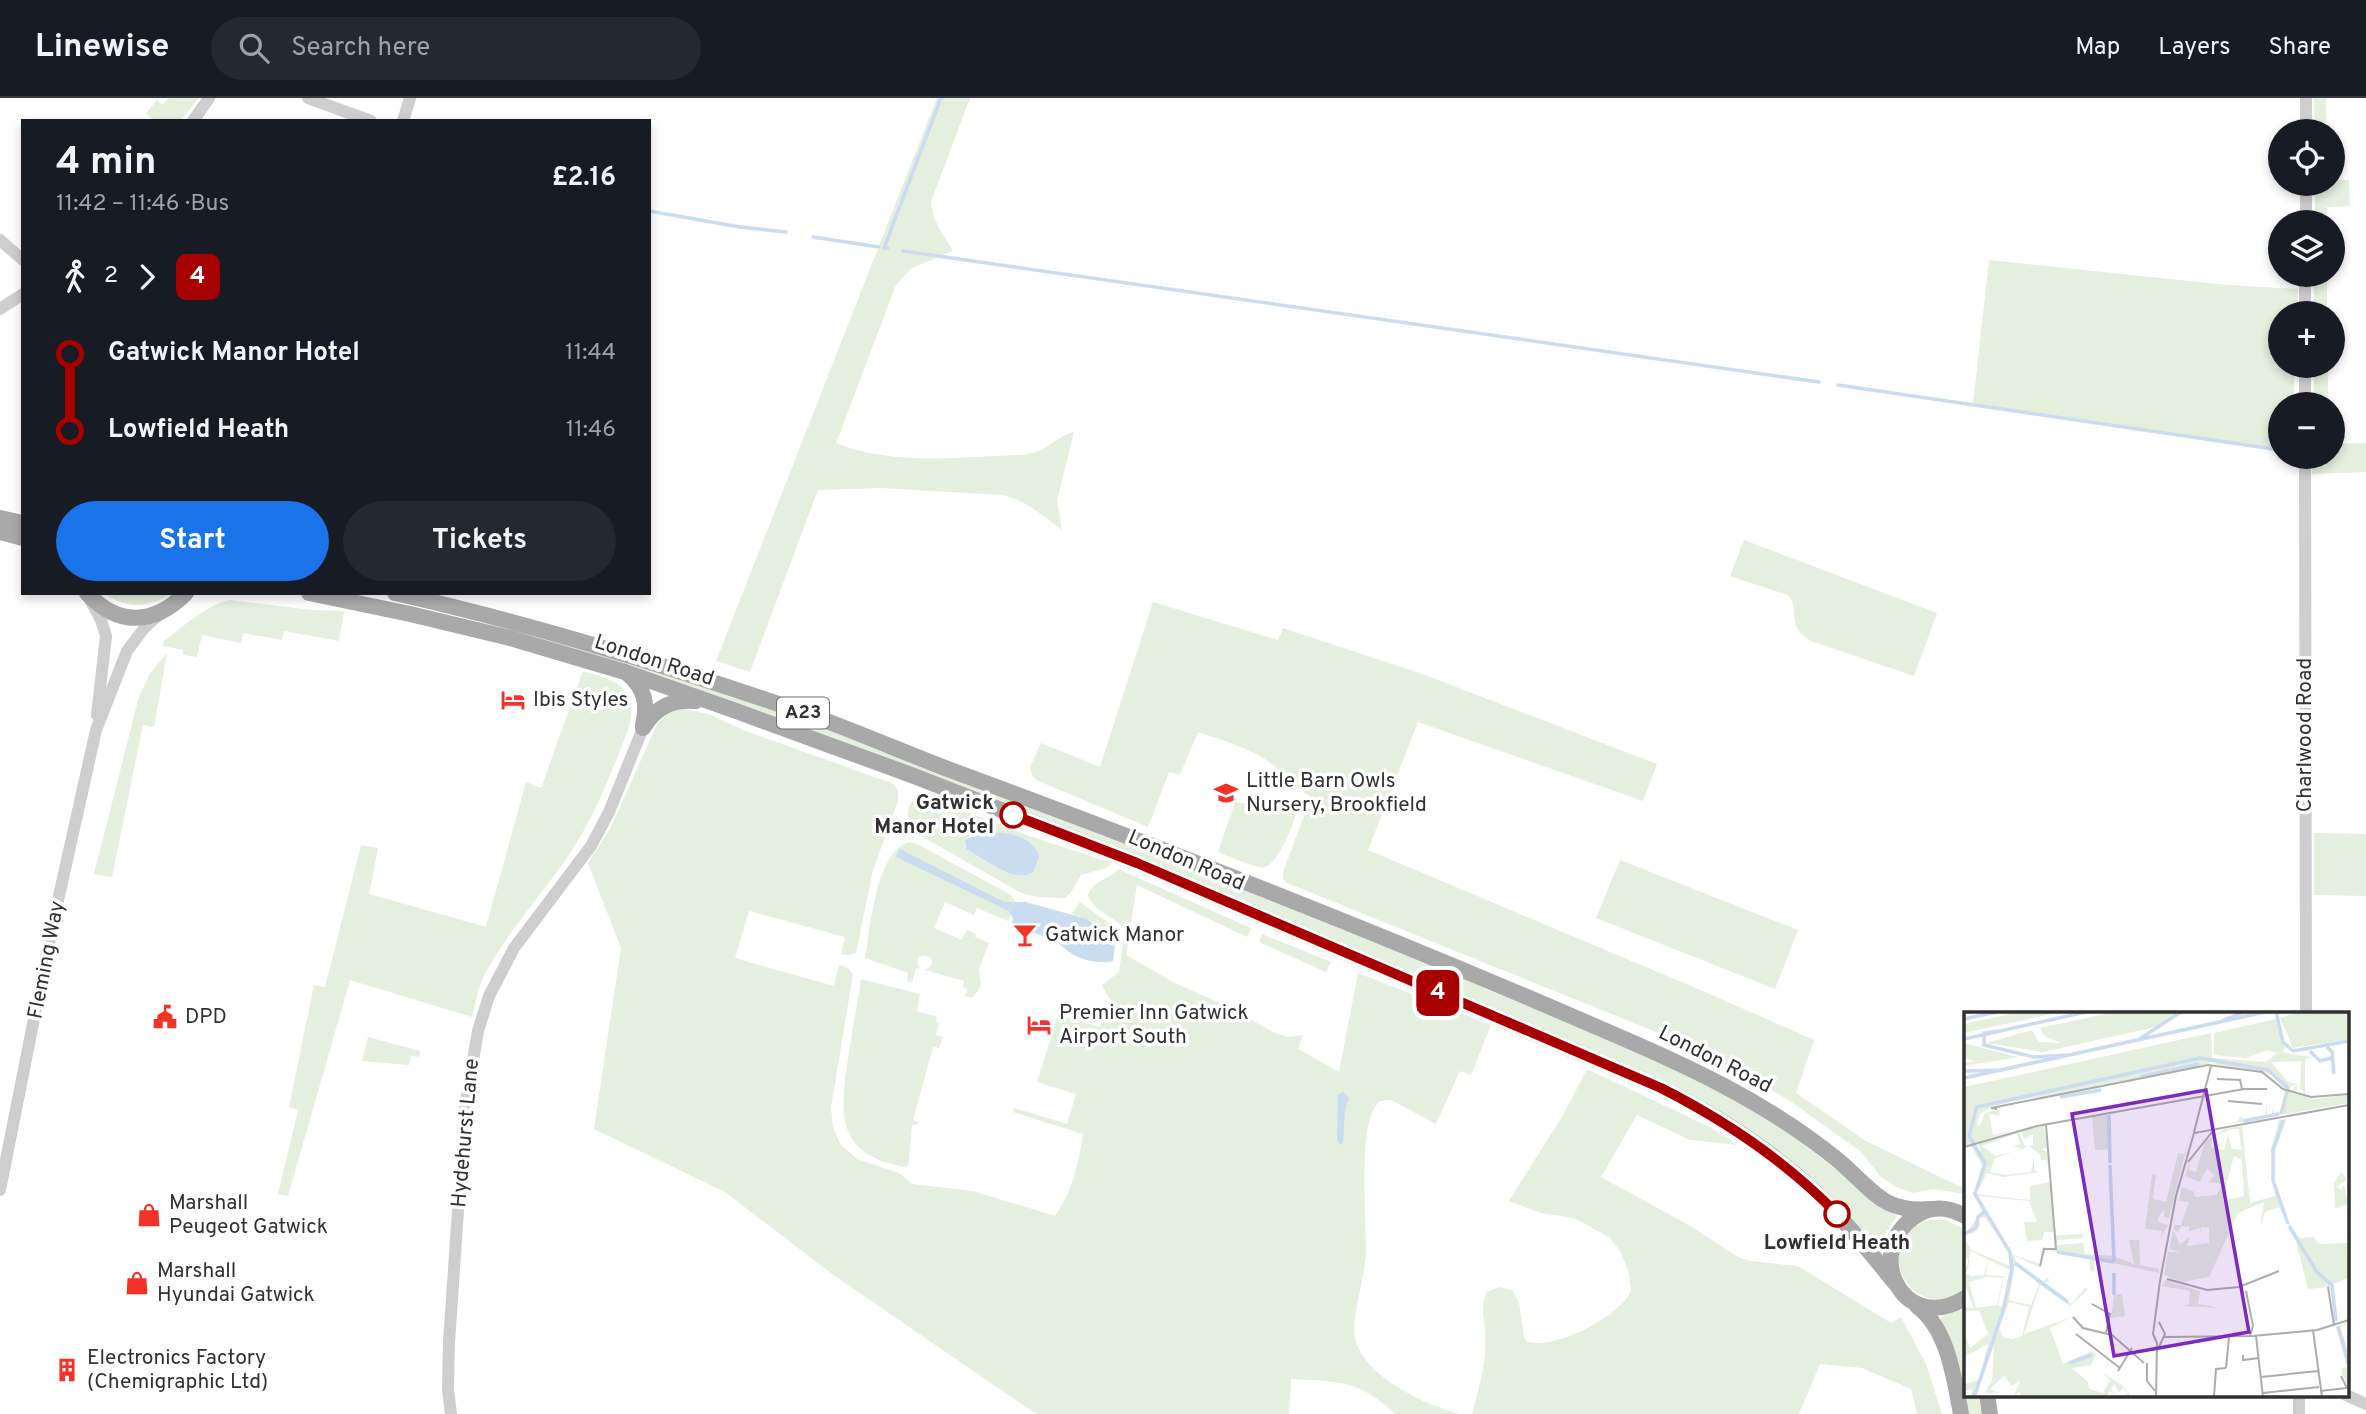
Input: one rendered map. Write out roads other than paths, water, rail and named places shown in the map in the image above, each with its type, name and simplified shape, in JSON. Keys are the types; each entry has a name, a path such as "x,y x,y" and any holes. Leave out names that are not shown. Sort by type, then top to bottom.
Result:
{"main road":[{"path":"0,518 21,523"},
{"path":"0,532 21,537"},
{"path":"89,595 106,610 126,617 148,617 180,599"},
{"name":"London Road","path":"319,595 495,634 625,672 915,776 1137,863 1661,1088 1741,1133 1793,1171 1854,1233 1912,1301"},
{"name":"London Road","path":"405,595 496,616 634,656 818,718 1413,948 1704,1074 1794,1127 1891,1205 1904,1209 1946,1208 1964,1216"},
{"path":"625,672 640,687 645,698 643,728"},
{"path":"643,728 657,710 678,701 697,701 739,712"},
{"path":"1895,1283 1891,1263 1895,1238 1907,1223 1931,1209"},
{"path":"1912,1301 1922,1306 1937,1308 1964,1298"},
{"path":"1912,1301 1928,1314 1938,1330 1961,1414"},
{"path":"1987,1396 1990,1414"}],"street":[{"path":"194,119 209,98"},
{"path":"308,98 365,119"},
{"path":"404,119 410,98"},
{"path":"2306,98 2306,119"},
{"path":"0,240 21,258"},
{"path":"0,309 21,295"},
{"name":"Charlwood Road","path":"2305,469 2306,1012"},
{"name":"Fleming Way","path":"0,1190 53,923 96,730 106,636 88,595"},
{"name":"Fleming Way","path":"96,730 127,651 145,627 180,599"},
{"name":"Hydehurst Lane","path":"451,1414 448,1390 450,1342 465,1108 478,1031 493,987 514,947 591,846 609,813 643,728"},
{"path":"2299,1414 2300,1396"},
{"path":"2348,1396 2366,1404"}],"water":[{"path":"977,832 1004,833 1030,842 1039,857 1033,872 1026,875 1009,873 966,849 965,841"},
{"path":"900,849 1004,902 1026,902 1087,919 1100,928 1107,943 1115,946 1113,961 1094,962 1081,958 1047,934 1045,937 1011,924 1013,919 1009,911 896,857"},
{"path":"1343,1092 1349,1098 1345,1109 1343,1142 1340,1145 1337,1139 1338,1095"}],"waterway":[{"path":"888,248 884,248 941,98"},
{"path":"651,211 786,232"},
{"path":"813,237 879,247"},
{"path":"903,251 1819,382"},
{"path":"1838,385 2268,448"}],"place":[{"name":"Ibis Styles","path":"513,700"},
{"name":"Little Barn Owls Nursery, Brookfield","path":"1226,793"},
{"name":"Gatwick Manor Hotel","path":"1013,815"},
{"name":"Gatwick Manor","path":"1025,935"},
{"name":"DPD","path":"165,1017"},
{"name":"Premier Inn Gatwick Airport South","path":"1039,1025"},
{"name":"Lowfield Heath","path":"1837,1214"},
{"name":"Marshall Peugeot Gatwick","path":"149,1215"},
{"name":"Marshall Hyundai Gatwick","path":"137,1283"},
{"name":"Electronics Factory (Chemigraphic Ltd)","path":"67,1370"}]}
